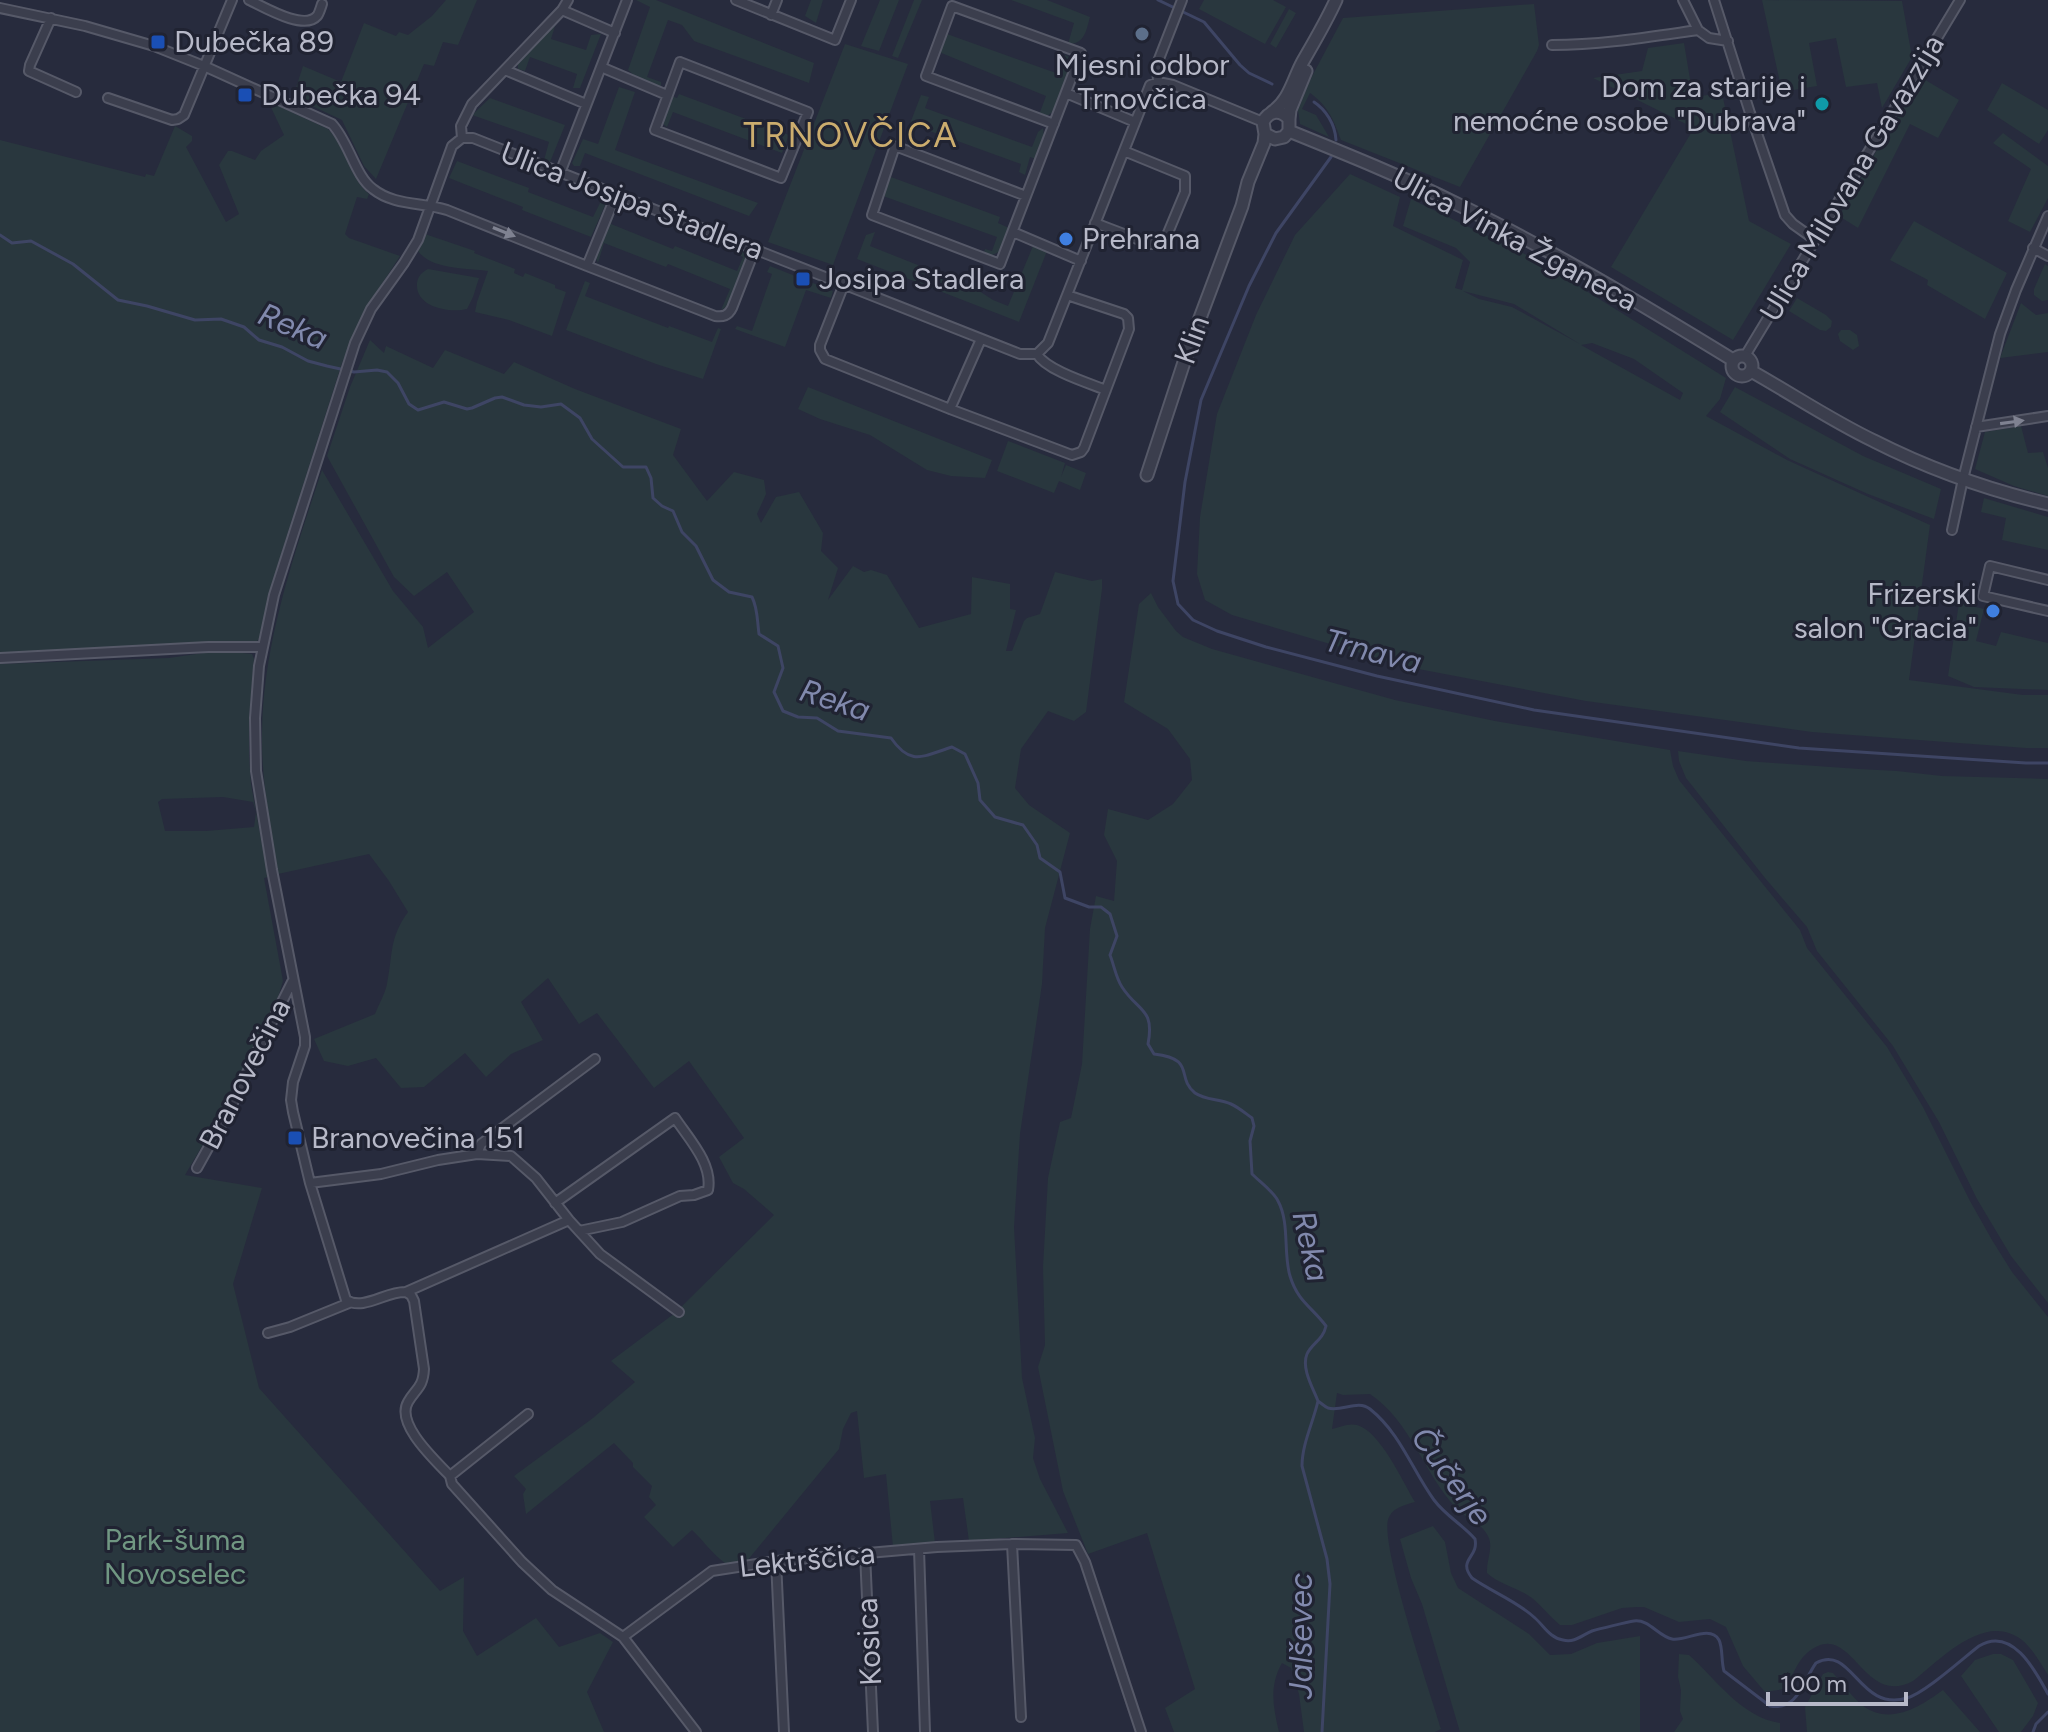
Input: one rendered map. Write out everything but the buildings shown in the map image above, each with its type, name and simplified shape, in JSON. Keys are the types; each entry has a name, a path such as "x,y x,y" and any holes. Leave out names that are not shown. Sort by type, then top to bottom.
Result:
{"street":[{"path":"108,98 172,120 184,115 232,0"},
{"path":"249,0 300,22 314,19 322,4"},
{"name":"Branovečina","path":"349,1303 343,1296 310,1183 291,1100 293,1082 305,1046 304,1028 272,870 256,771 255,718 262,647 274,595 355,343 371,309 413,250 424,228 452,146 462,138 461,126 472,104 568,0"},
{"path":"560,173 627,0"},
{"path":"736,0 835,40 851,0"},
{"path":"771,15 777,0"},
{"name":"Klin","path":"1289,125 1290,110 1336,0"},
{"path":"1683,0 1698,30 1709,38 1728,41"},
{"path":"1714,0 1785,215 1814,239"},
{"name":"Ulica Milovana Gavazzija","path":"1739,358 1960,0"},
{"path":"1158,82 1157,64 1181,1"},
{"path":"1026,196 895,146 872,215 1000,264 1013,232 1081,53 952,6 926,76 1054,124"},
{"path":"0,8 132,39 204,66 332,124 374,190 405,202 447,210 715,316 730,313 755,249"},
{"path":"562,10 615,33"},
{"path":"51,18 29,71 76,92"},
{"path":"1552,45 1622,41 1698,30"},
{"name":"Klin","path":"1147,475 1188,350 1263,148 1267,123 1284,102 1300,66 1320,33"},
{"path":"680,62 808,112 781,178 655,130 667,95 680,62"},
{"path":"601,67 667,95"},
{"path":"505,70 586,104"},
{"path":"1037,354 1048,343 1150,85 1158,82 1173,85 1267,123 1272,138 1279,139 1289,125"},
{"path":"1066,93 1135,122"},
{"name":"Ulica Vinka Žganeca","path":"1267,123 1279,112 1289,125 1325,145 1458,204 1530,241 1739,358 1732,369 1737,375 1744,376 1751,371"},
{"name":"Ulica Josipa Stadlera","path":"462,138 473,138 1020,354 1037,354 1047,365 1106,390"},
{"name":"Klin","path":"1242,206 1279,139"},
{"path":"1095,223 1150,244 1161,244 1185,192 1186,180 1182,174 1124,151"},
{"path":"587,266 616,195"},
{"path":"1952,530 2000,334 2048,216"},
{"path":"1013,232 1081,261"},
{"path":"2033,248 2048,256"},
{"path":"844,284 820,345 825,359 1067,454 1077,454 1084,448 1129,329 1128,318 1124,314 1067,295"},
{"path":"950,409 981,339"},
{"path":"1739,358 1752,362 1751,371 1870,439 1914,460 1963,479 2048,504"},
{"path":"1976,427 2048,416"},
{"path":"2048,580 1990,566 1983,596 2048,611"},
{"path":"0,658 262,647"},
{"name":"Branovečina","path":"197,1168 293,981"},
{"path":"477,1154 481,1144 595,1059"},
{"path":"555,1203 675,1118 701,1155 710,1180 708,1190 680,1196 622,1222 579,1231"},
{"path":"310,1183 381,1174 477,1154 511,1156 536,1178 600,1254 679,1312"},
{"path":"268,1333 349,1303 406,1292 569,1220"},
{"path":"406,1292 414,1301 424,1369 419,1390 405,1407 408,1425 450,1476 452,1484 522,1562 552,1590 623,1637 696,1732"},
{"path":"450,1476 528,1414"},
{"path":"1012,1544 1021,1717"},
{"name":"Lektrščica","path":"623,1637 712,1571 776,1561 919,1549 1012,1544 1076,1545 1085,1562 1141,1732"},
{"path":"919,1549 925,1732"},
{"name":"Kosica","path":"865,1553 873,1732"},
{"path":"776,1561 784,1732"}],"green space":[{"path":"446,0 477,0 458,45 443,42 434,66 424,64 376,179 364,166 342,120 293,97 303,66 341,82 364,23 396,36 399,32 408,35"},
{"path":"636,0 656,0 814,63 809,83 694,41 682,25 668,20 647,77 661,82 661,86 638,79 628,70 650,7"},
{"path":"811,0 823,0 816,23 805,16"},
{"path":"880,0 899,0 879,51 861,46"},
{"path":"914,0 922,0 898,58 892,56"},
{"path":"1011,0 1047,0 1090,17 1086,32 1078,42 1068,44 1074,23"},
{"path":"1204,0 1273,0 1286,7 1265,44 1199,9"},
{"path":"1762,0 1902,1 1912,57 1882,108 1877,83 1846,87 1836,38 1809,43 1817,86 1782,92"},
{"path":"1534,4 1537,51 1460,187 1341,140 1330,114 1310,93 1302,109 1316,115 1329,137 1300,124 1298,110 1309,82 1343,18"},
{"path":"1289,9 1296,13 1276,48 1270,44"},
{"path":"556,23 551,39 586,50 591,35 601,34 580,88 573,88 577,74 530,57 525,71 518,69 518,63 527,51"},
{"path":"947,34 1056,73 1065,55 1071,58 1072,66 1054,111 1047,116 1039,115 1046,96 939,52"},
{"path":"1684,43 1693,97 1722,93 1749,221 1791,244 1733,340 1611,267 1694,128 1593,78 1642,71 1648,48"},
{"path":"845,44 908,64 833,265 768,242"},
{"path":"1922,78 1959,100 1938,138 1910,124 1858,228 1839,216"},
{"path":"2002,83 2048,110 2048,130 2039,144 1987,110"},
{"path":"619,87 635,92 615,150 758,203 749,216 585,153 580,166 574,166 572,163 583,139 598,144"},
{"path":"679,94 789,135 782,153 673,112 667,127 663,124 671,96 677,98"},
{"path":"921,95 929,97 925,108 1032,147 1043,128 1042,144 1036,159 1030,157 1025,175 1019,172 1021,164 916,126 912,136 906,134"},
{"path":"490,98 565,125 550,162 544,160 549,142 472,115"},
{"path":"268,101 328,129 369,194 367,199 357,197 345,234 400,256 365,310 342,363 283,548 259,639 248,645 226,643 100,651 0,653 0,140 145,177 146,174 154,176 175,126 192,136 186,147 226,222 239,214 219,165 228,151 255,160 261,151 284,135"},
{"path":"2003,133 2048,166 2048,198 2030,232 2008,221 2031,169 1993,143"},
{"path":"457,161 529,188 528,192 593,217 603,197 606,203 591,237 449,178"},
{"path":"1350,174 1400,197 1393,226 1463,260 1455,288 1462,290 1470,262 1456,248 1403,226 1411,199 1535,259 1726,378 1720,399 1706,416 1787,460 1930,525 1909,680 2023,695 2048,695 2048,748 1812,732 1586,701 1408,667 1232,615 1205,600 1197,574 1200,517 1217,414 1256,315 1295,235","holes":["1463,291 1514,304 1580,344 1512,307 1479,299","1592,343 1634,359 1683,393 1680,400 1581,345"]},
{"path":"891,177 1000,217 998,223 1009,228 1002,248 995,254 983,255 985,249 992,251 997,237 883,196"},
{"path":"621,204 611,224 673,249 675,246 737,271 743,257 739,255 741,251 744,253 746,260 728,306 721,310 730,289 668,264 666,267 604,243 598,263 595,256 616,206"},
{"path":"1914,221 2007,273 1985,319 1927,285 1928,280 1890,260"},
{"path":"875,232 870,246 973,287 1008,306 1033,246 1047,251 1019,322 857,259 866,235"},
{"path":"425,234 475,251 515,269 514,273 523,277 525,273 566,292 552,336 509,320 475,312 488,271 432,262 418,251"},
{"path":"2045,264 2048,266 2048,300 2042,301 2034,295 2034,289"},
{"path":"770,266 833,291 831,298 806,290 785,347 735,329 737,326 752,331 772,274 767,272"},
{"path":"428,269 479,278 467,309 443,309 422,298 418,281"},
{"path":"585,281 590,283 585,296 668,328 712,342 718,328 721,329 703,379 566,330"},
{"path":"1797,298 1826,315 1832,321 1831,327 1826,331 1820,330 1789,311"},
{"path":"2021,303 2036,315 2048,313 2048,352 2000,358"},
{"path":"1841,330 1850,330 1857,335 1859,346 1853,350 1840,341 1838,334"},
{"path":"370,340 384,353 386,346 433,368 445,350 504,374 514,362 681,429 673,455 707,501 734,472 764,480 766,494 757,514 761,523 776,497 799,492 823,533 821,551 838,568 828,600 853,566 864,572 871,570 887,575 919,628 971,614 972,577 1010,584 1010,609 1016,610 1006,651 1012,651 1024,621 1040,614 1055,572 1092,581 1102,579 1086,712 1074,721 1048,711 1021,749 1015,788 1029,805 1070,833 1045,928 1042,984 1020,1134 1014,1227 1022,1378 1035,1438 1033,1458 1040,1479 1068,1533 969,1541 963,1498 930,1501 935,1543 893,1547 886,1474 864,1478 857,1411 851,1413 843,1429 839,1449 747,1561 726,1564 692,1530 673,1547 644,1517 656,1505 649,1497 652,1486 614,1443 526,1514 523,1494 526,1489 514,1476 593,1418 635,1382 611,1361 675,1313 774,1215 733,1183 719,1157 744,1138 689,1061 654,1088 597,1013 579,1024 548,978 521,1002 543,1040 511,1054 486,1077 465,1053 424,1087 401,1088 376,1058 348,1066 324,1061 314,1039 375,1014 386,988 395,938 408,912 369,854 278,874 263,769 264,699 282,600 322,470 393,591 423,627 428,648 474,612 447,572 414,596 394,577 327,456 350,387"},
{"path":"808,387 992,460 985,478 951,476 927,470 870,435 798,409"},
{"path":"1735,387 1863,456 1941,489 1934,519 1790,459 1720,412"},
{"path":"2021,426 2028,453 2043,452 2048,468 2048,496 2014,486 1975,469 1985,432"},
{"path":"1008,441 1065,463 1061,477 1066,465 1086,473 1080,490 1059,481 1054,493 997,471"},
{"path":"1984,498 2048,517 2048,550 2002,540 2006,518 1981,512"},
{"path":"1151,593 1176,631 1212,649 1395,700 1495,721 1670,750 1679,780 1800,930 1807,948 1887,1047 1923,1107 1992,1240 2012,1272 2048,1317 2048,1675 2022,1640 2008,1633 1993,1631 1964,1641 1913,1681 1895,1686 1881,1683 1835,1645 1822,1644 1803,1657 1784,1689 1765,1692 1743,1666 1726,1627 1710,1619 1679,1622 1637,1607 1622,1608 1572,1625 1560,1625 1532,1598 1487,1573 1488,1536 1456,1508 1434,1479 1407,1433 1384,1405 1370,1394 1337,1393 1332,1429 1357,1425 1366,1429 1390,1458 1415,1502 1394,1511 1389,1517 1387,1531 1398,1585 1441,1729 1435,1732 1304,1732 1299,1694 1291,1668 1282,1663 1275,1680 1273,1697 1279,1732 1174,1732 1165,1708 1195,1689 1147,1533 1088,1554 1063,1491 1038,1367 1045,1345 1043,1267 1048,1178 1060,1122 1071,1118 1082,1064 1090,929 1096,896 1114,901 1117,861 1104,835 1108,809 1148,820 1173,804 1192,780 1190,759 1168,729 1124,702 1139,604"},
{"path":"1959,603 1984,609 1976,641 1996,646 2001,632 2048,643 2048,690 1974,687 1948,676"},
{"name":"Park-šuma Novoselec","path":"203,653 243,653 252,654 254,659 249,719 251,784 268,877 264,878 283,981 274,1011 240,1081 185,1175 262,1188 233,1284 259,1388 440,1591 464,1577 463,1631 477,1656 536,1618 559,1647 600,1633 613,1642 587,1692 604,1732 0,1732 0,664 169,658","holes":["223,797 253,802 256,812 254,827 206,831 165,831 158,802 162,799"]},
{"path":"1678,751 1746,761 1942,776 2048,779 2048,1303 2011,1256 1977,1199 1939,1122 1893,1046 1817,951 1807,927 1686,778"},
{"path":"1433,1526 1445,1542 1451,1573 1458,1588 1529,1634 1550,1655 1571,1654 1597,1643 1640,1636 1640,1732 1460,1732 1400,1539"},
{"path":"1679,1654 1689,1655 1741,1705 1780,1723 1780,1732 1674,1732 1683,1719 1680,1711"},
{"path":"1993,1654 2013,1660 2038,1703 2021,1732 1999,1732 1961,1676 1975,1660"},
{"path":"1833,1673 1863,1706 1884,1714 1905,1712 1943,1690 1980,1732 1807,1732 1805,1707 1823,1674"}],"waterway":[{"name":"Trnava","path":"1158,0 1204,22 1240,65 1272,84"},
{"name":"Trnava","path":"1314,102 1329,118 1336,140"},
{"name":"Trnava","path":"1331,157 1276,233 1249,286 1201,400 1185,482 1173,581 1178,604 1193,620 1266,647 1377,676 1534,710 1799,748 2048,763"},
{"name":"Reka","path":"0,235 12,243 31,241 73,264 118,300 195,320 221,319 244,327 259,340 282,347 308,361 354,372 387,372 398,383 409,404 418,410 444,402 467,409 502,397 524,405 541,407 561,404 580,418 592,439 623,467 646,467 651,478 653,498 673,511 682,532 696,546 713,580 729,592 752,597 759,634 778,646 783,668 774,692 783,711 798,717 817,718 838,731 891,738 911,756 925,756 952,747 965,754 978,783 980,800 995,817 1023,825 1037,845 1040,858 1060,872 1065,898 1089,907 1101,907 1110,914 1117,936 1110,955 1122,987 1147,1017 1150,1032 1148,1044 1154,1054 1167,1056 1181,1064 1186,1081 1195,1093 1231,1104 1252,1118 1252,1174 1270,1190 1282,1210 1293,1285 1326,1326 1309,1350 1305,1365 1318,1401"},
{"name":"Čučerje","path":"1318,1401 1333,1409 1365,1406 1381,1419 1434,1500 1475,1539 1474,1550 1467,1562 1472,1578 1520,1607 1558,1639 1567,1641 1592,1631 1634,1621 1644,1623 1672,1639 1704,1633 1715,1635 1720,1643 1724,1671 1770,1706 1787,1704 1799,1693 1816,1663 1828,1659 1839,1662 1878,1696 1891,1700 1915,1695 1979,1646 1991,1641 2002,1642 2012,1646 2029,1663 2048,1694"},
{"name":"Jalševec","path":"1318,1401 1302,1466 1327,1559 1330,1584 1322,1732"},
{"name":"Čučerje","path":"2033,1732 2048,1712"}],"place":[{"name":"Mjesni odbor Trnovčica","path":"1142,34"},
{"name":"Dubečka 89","path":"158,42"},
{"name":"Dubečka 94","path":"245,95"},
{"name":"Dom za starije i nemoćne osobe \"Dubrava\"","path":"1822,104"},
{"name":"Prehrana","path":"1066,239"},
{"name":"Josipa Stadlera","path":"803,279"},
{"name":"Frizerski salon \"Gracia\"","path":"1993,611"},
{"name":"Branovečina 151","path":"295,1138"}],"district":[{"name":"TRNOVČICA","path":"851,135"}]}
